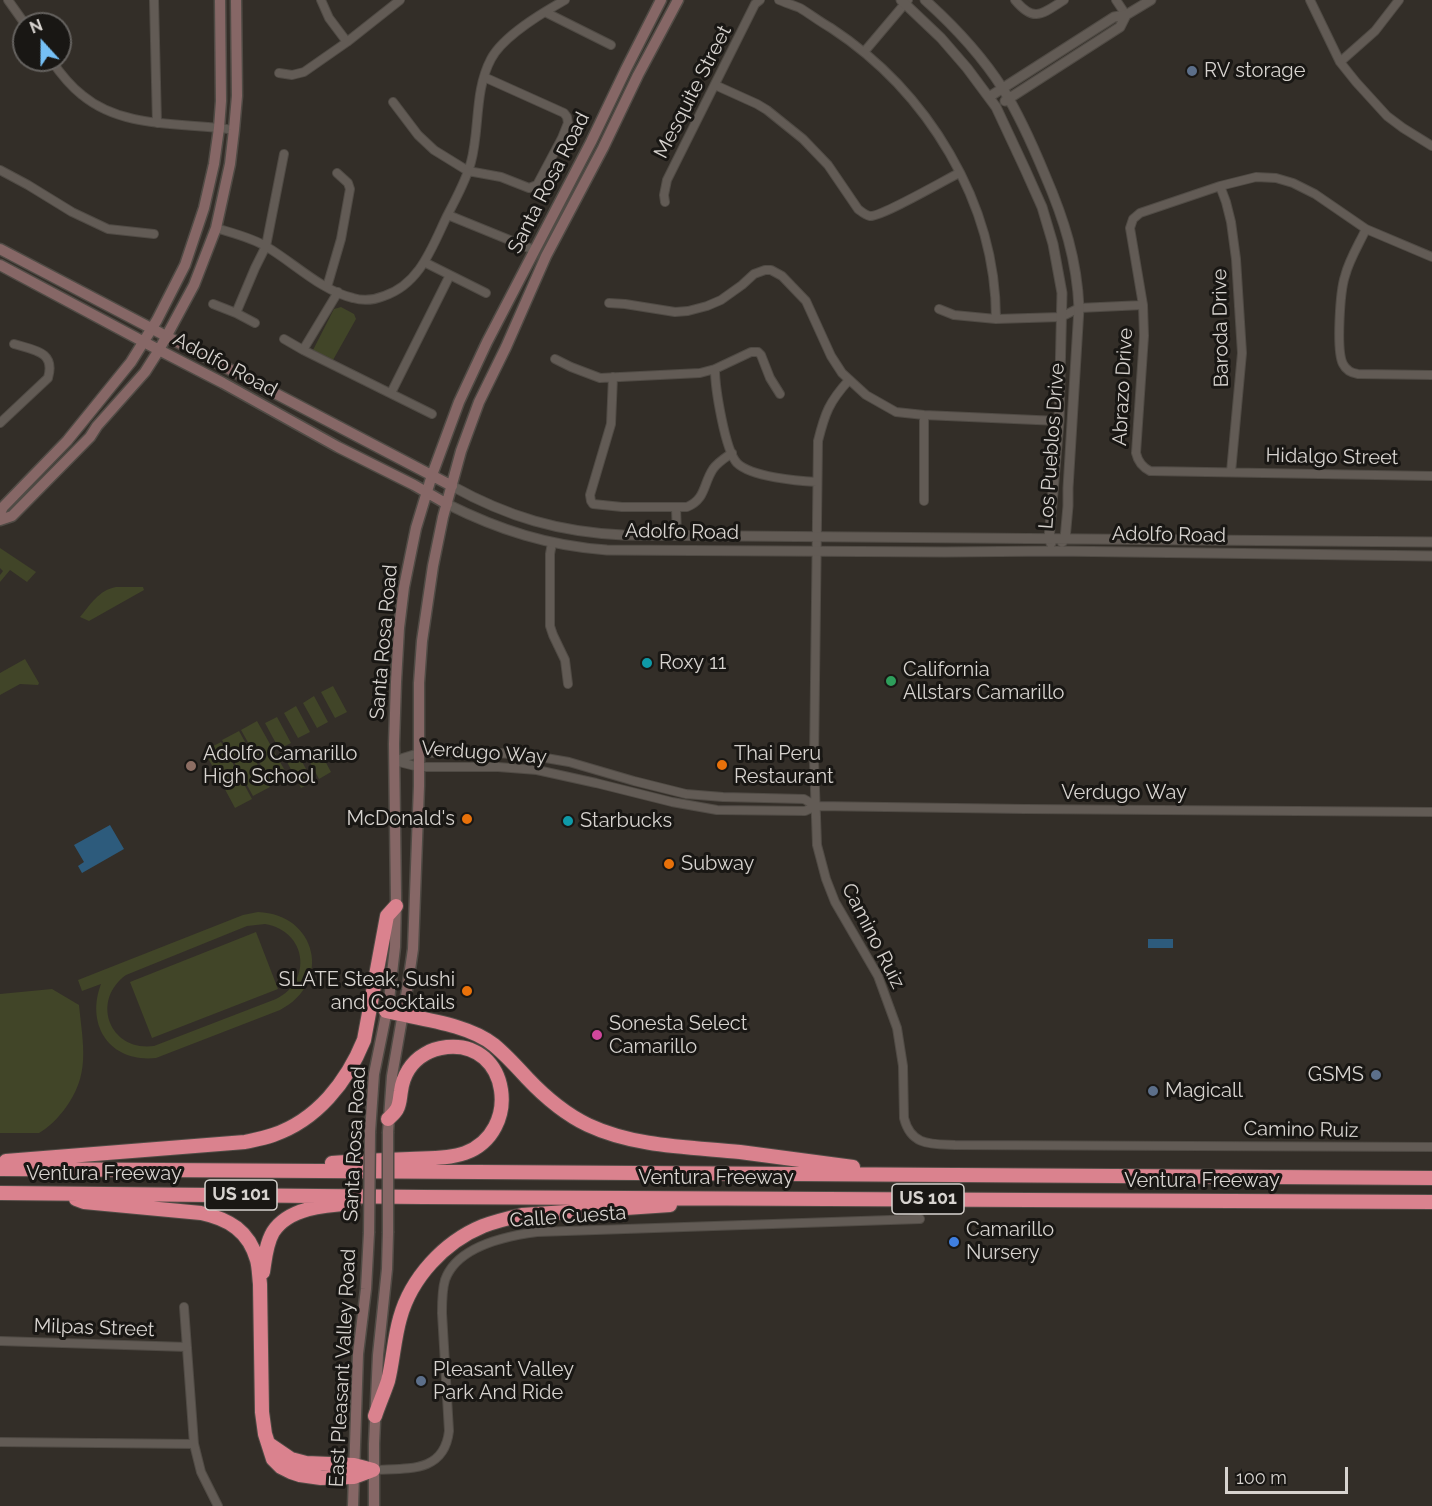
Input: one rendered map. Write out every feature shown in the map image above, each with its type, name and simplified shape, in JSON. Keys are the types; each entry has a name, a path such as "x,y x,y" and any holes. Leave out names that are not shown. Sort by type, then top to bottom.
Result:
{"highway":[{"path":"0,1161 245,1142 273,1135 310,1115 330,1098 344,1079 364,1040 387,916 396,906"},
{"path":"387,1011 468,1030 482,1037 494,1044 557,1105 586,1124 603,1131 646,1142 912,1175"},
{"path":"264,1170 357,1161 452,1157 462,1154 487,1138 500,1118 501,1086 497,1076 482,1056 470,1049 457,1046 427,1052 412,1065 402,1081 398,1108 388,1126"},
{"name":"Ventura Freeway","path":"0,1169 1432,1178"},
{"name":"Ventura Freeway","path":"0,1193 1432,1202"},
{"path":"57,1193 84,1202 201,1213 228,1221 246,1237 258,1262 261,1284 262,1412 269,1444 291,1459 306,1463 354,1471 373,1470"},
{"path":"261,1284 270,1238 279,1225 293,1215 304,1210 327,1206 424,1197"},
{"path":"375,1416 388,1380 400,1317 408,1297 417,1280 428,1267 452,1243 466,1234 482,1226 522,1215 643,1208 745,1198"}],"main road":[{"path":"0,513 3,507 67,441 131,362 152,329 185,265 204,208 219,128 220,0"},
{"path":"0,520 12,516 90,437 145,372 167,337 194,285 216,228 230,164 237,96 236,0"},
{"name":"Santa Rosa Road","path":"369,1233 370,1132 374,1074 387,1011 395,947 396,682 399,628 410,558 426,493 459,402 487,342 591,142 661,0"},
{"name":"Santa Rosa Road","path":"388,1233 388,1126 392,1076 413,949 422,640 433,566 447,504 461,451 479,402 546,256 678,0"},
{"name":"Adolfo Road","path":"0,249 452,486"},
{"name":"Adolfo Road","path":"0,266 447,504"},
{"name":"East Pleasant Valley Road","path":"353,1506 358,1354 369,1233"},
{"name":"East Pleasant Valley Road","path":"374,1506 373,1470 378,1355 387,1269 388,1233"}],"street":[{"path":"154,0 157,123"},
{"path":"321,0 330,18 347,42"},
{"path":"279,73 292,75 304,72 400,0"},
{"path":"216,228 266,246 327,287 354,298 364,300 387,295 405,285 424,262 459,194 468,171 473,153 484,76 493,56 522,28 565,0"},
{"name":"Mesquite Street","path":"665,202 667,180 755,4 760,0"},
{"path":"778,0 800,8 864,52 894,79 930,122 959,173 985,238 996,297 996,319"},
{"name":"Los Pueblos Drive","path":"904,1 941,38 996,107 1042,207 1053,244 1062,293 1059,421 1049,539 1055,551 1065,539 1079,308 1070,243 1040,162 1009,99 960,34 925,0"},
{"path":"1015,0 1024,10 1034,14 1043,13 1064,0"},
{"path":"1116,0 1126,15"},
{"path":"989,97 1114,17 1126,15 1151,0"},
{"path":"1310,0 1340,62 1388,116 1432,146"},
{"path":"1340,62 1375,31 1400,0"},
{"path":"864,52 904,1"},
{"path":"545,12 611,45"},
{"path":"996,107 1120,27 1126,15"},
{"path":"1042,63 1049,74"},
{"path":"60,72 70,84 92,103 123,117 157,123 234,130"},
{"path":"393,102 428,146 468,171 501,177 526,188 533,188 543,176 562,138 568,123 567,117 564,113 484,76"},
{"path":"715,85 757,104 778,118 821,157 854,204 864,214 871,216 886,212 959,173"},
{"path":"236,313 266,246 284,154"},
{"path":"0,170 72,212 108,229 154,234"},
{"path":"327,287 342,239 350,189 348,183 337,173"},
{"path":"1220,186 1256,177 1285,180 1315,194 1366,229 1432,256"},
{"name":"Abrazo Drive","path":"1220,186 1140,213 1133,219 1130,228 1143,305 1143,353 1136,440 1137,459 1150,471 1232,472"},
{"name":"Baroda Drive","path":"1220,186 1231,222 1236,259 1242,353 1232,472"},
{"path":"448,215 534,250"},
{"path":"1366,229 1347,269 1341,292 1340,350 1344,366 1350,372 1358,374 1432,375"},
{"path":"424,262 486,293"},
{"path":"609,303 675,312 688,311 722,300 754,274 771,270 782,276 806,301 831,356 849,380 866,395 896,412 1059,421"},
{"path":"392,393 450,275"},
{"path":"303,350 338,292"},
{"path":"213,304 255,323"},
{"path":"939,309 954,315 996,319 1061,317 1079,308 1143,305"},
{"path":"284,339 432,414"},
{"path":"0,423 48,378 51,370 42,352 14,344"},
{"path":"555,359 597,377 613,377 697,373 715,369 751,352 758,352 780,394"},
{"path":"715,369 722,419 732,453 738,464 749,470 788,480 817,482"},
{"path":"613,377 611,421 590,495 595,505 687,507 697,501 703,493 713,469 732,453"},
{"name":"Camino Ruiz","path":"849,380 835,395 826,413 818,441 814,730 817,845 835,902 878,976 897,1028 903,1066 904,1118 915,1138 926,1143 955,1145 1432,1147"},
{"path":"924,415 924,501"},
{"name":"Hidalgo Street","path":"1232,472 1432,476"},
{"name":"Adolfo Road","path":"452,486 494,507 550,526 614,535 1432,542"},
{"name":"Adolfo Road","path":"447,504 502,529 531,538 581,548 607,550 1055,551 1432,556"},
{"path":"676,508 677,535"},
{"path":"552,543 550,626 565,660 568,684"},
{"name":"Verdugo Way","path":"395,761 419,753 499,753 534,756 569,762 686,794 804,799 816,806"},
{"name":"Verdugo Way","path":"395,761 419,767 498,767 537,770 672,802 717,810 805,811 816,806 1432,812"},
{"name":"Calle Cuesta","path":"373,1470 406,1470 429,1464 438,1457 448,1439 442,1313 445,1279 454,1266 467,1254 483,1245 502,1238 537,1232 920,1220"},
{"path":"184,1308 194,1443 201,1472 218,1506"},
{"name":"Milpas Street","path":"0,1341 187,1347"},
{"path":"0,1442 194,1443"}],"green space":[{"path":"341,307 354,314 356,319 333,360 313,350 334,309"},
{"path":"0,548 36,572 27,582 10,570 0,582 0,575 3,571 0,568"},
{"path":"116,587 143,587 144,590 89,621 80,617 100,595"},
{"path":"25,659 38,685 20,684 0,695 0,673"},
{"path":"333,686 347,712 335,718 321,692"},
{"path":"314,696 328,722 317,728 303,703"},
{"path":"296,706 310,732 298,738 284,713"},
{"path":"277,717 291,743 279,749 265,723"},
{"path":"257,721 288,776 272,785 241,730"},
{"path":"239,731 270,787 253,796 222,740"},
{"path":"221,742 236,769 219,778 204,751"},
{"path":"317,746 331,772 319,779 305,753"},
{"path":"299,756 313,782 301,788 287,762"},
{"path":"237,771 252,799 235,808 220,780"},
{"path":"258,912 278,916 294,924 305,937 311,952 312,968 307,984 297,998 280,1010 156,1058 140,1058 126,1054 106,1039 97,1014 97,999 101,984 82,991 78,980 243,915","holes":["265,924 279,928 290,936 297,946 300,969 296,981 288,991 276,999 154,1046 139,1046 126,1041 116,1033 110,1023 107,1010 109,998 115,986 126,975 247,926"]},
{"path":"256,932 278,989 152,1038 130,982"},
{"path":"52,989 79,1005 83,1060 78,1085 73,1097 61,1113 39,1133 0,1133 0,994"}],"water":[{"path":"110,825 124,849 82,873 78,866 84,862 74,845"},
{"path":"1148,939 1173,939 1173,948 1148,948"}],"place":[{"name":"RV storage","path":"1192,71"},
{"name":"Roxy 11","path":"647,663"},
{"name":"California Allstars Camarillo","path":"891,681"},
{"name":"Thai Peru Restaurant","path":"722,765"},
{"name":"Adolfo Camarillo High School","path":"191,766"},
{"name":"McDonald's","path":"467,819"},
{"name":"Starbucks","path":"568,821"},
{"name":"Subway","path":"669,864"},
{"name":"SLATE Steak, Sushi and Cocktails","path":"467,991"},
{"name":"Sonesta Select Camarillo","path":"597,1035"},
{"name":"GSMS","path":"1376,1075"},
{"name":"Magicall","path":"1153,1091"},
{"name":"Camarillo Nursery","path":"954,1242"},
{"name":"Pleasant Valley Park And Ride","path":"421,1381"}]}
